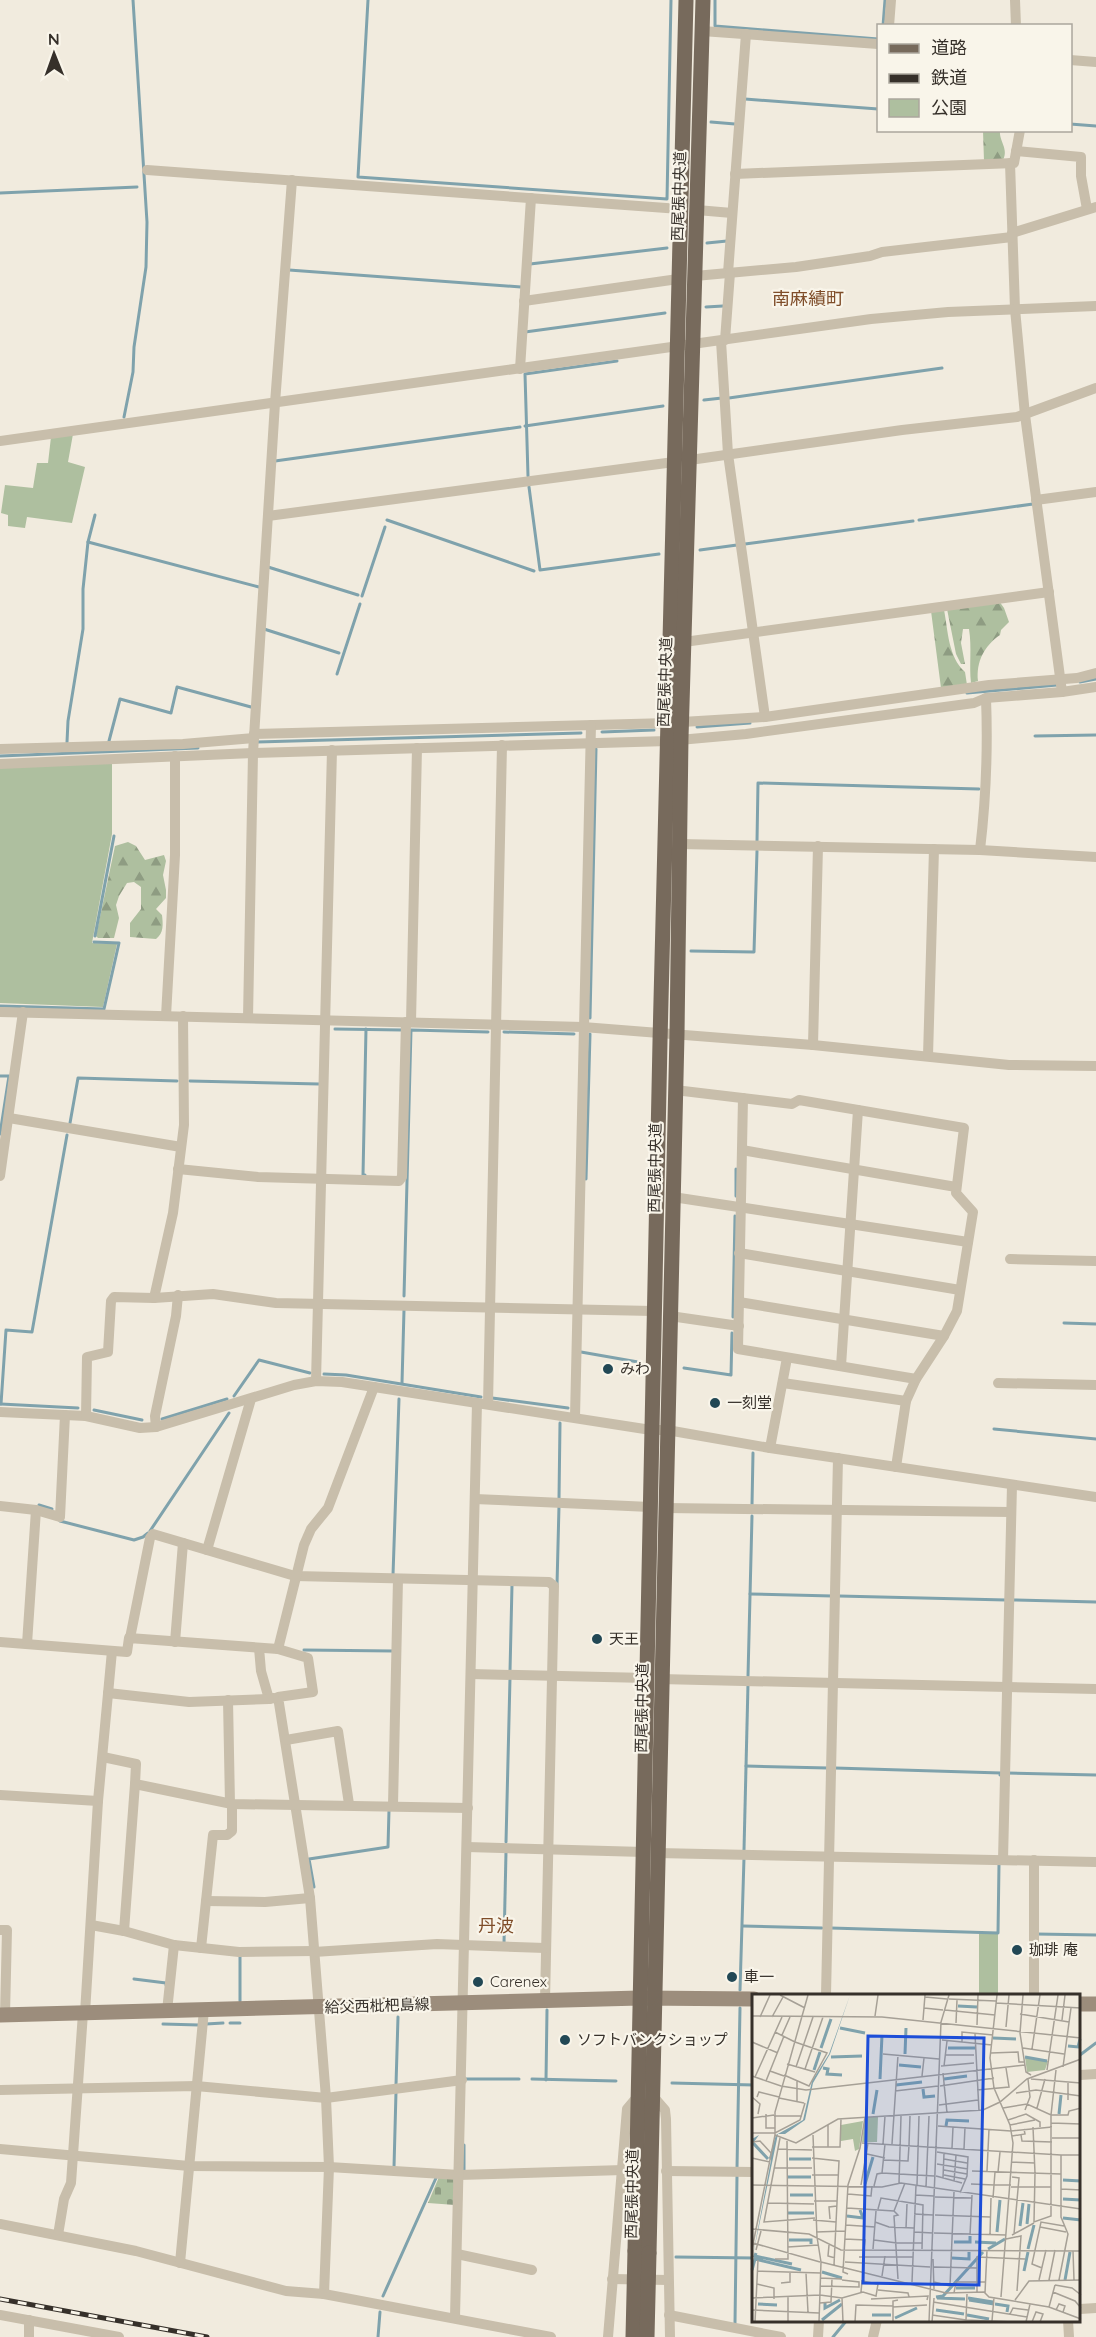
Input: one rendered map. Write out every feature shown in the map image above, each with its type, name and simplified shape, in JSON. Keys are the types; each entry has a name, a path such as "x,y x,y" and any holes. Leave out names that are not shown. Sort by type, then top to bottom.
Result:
{"main road":[{"name":"西尾張中央道","path":"647,2337 642,2252 653,1679 659,1430 670,1316 677,1034 680,844 675,739 674,462 686,0"},
{"name":"西尾張中央道","path":"675,723 684,642 703,0"},
{"name":"西尾張中央道","path":"659,1430 653,1311 660,1032 675,739"},
{"name":"給父西枇杷島線","path":"2,2015 647,1998 752,1999"},
{"name":"西尾張中央道","path":"633,2337 642,2252"}],"street":[{"path":"889,24 891,0"},
{"path":"1015,0 1016,24"},
{"path":"702,31 877,44"},
{"path":"746,34 723,340 728,453 765,717"},
{"path":"1072,60 1096,62"},
{"path":"735,174 1014,163 1020,132"},
{"path":"695,276 796,267 870,256 882,252 1012,235 1092,208 1082,176 1081,157 1016,151"},
{"path":"1010,163 1015,309 1025,415 1062,692"},
{"path":"147,170 680,209"},
{"path":"248,1018 253,753 275,403 292,180"},
{"path":"520,369 531,198"},
{"path":"697,210 732,213"},
{"path":"524,301 678,279"},
{"path":"0,441 871,319 948,312 1096,306"},
{"path":"690,460 902,430 1017,417 1096,388"},
{"path":"268,516 674,462"},
{"path":"1036,500 1096,492"},
{"path":"684,642 1049,592"},
{"path":"0,749 183,744 254,736 675,723 765,717 989,685 1061,680 1096,673"},
{"path":"0,764 675,739 769,731 974,703 986,698 1096,687"},
{"path":"980,850 988,755 986,698"},
{"path":"575,1417 591,725"},
{"path":"455,2318 475,1499 490,1308 502,745"},
{"path":"177,1169 258,1177 321,1180 399,1180 402,1177 417,748"},
{"path":"316,1381 332,750"},
{"path":"166,1016 175,855 175,756"},
{"path":"680,844 980,850 1096,857"},
{"path":"813,1045 818,846"},
{"path":"928,1056 934,849"},
{"path":"0,1012 583,1027 813,1045 1009,1065 1096,1066"},
{"path":"0,1176 23,1012"},
{"path":"154,1298 173,1213 184,1125 183,1016"},
{"path":"675,1090 792,1104 800,1100 964,1128 956,1193 973,1212 957,1311 916,1379 906,1401 896,1467"},
{"path":"743,1098 738,1350 916,1379"},
{"path":"841,1366 858,1110"},
{"path":"9,1118 181,1147"},
{"path":"742,1150 956,1187"},
{"path":"673,1197 968,1242"},
{"path":"740,1253 960,1290"},
{"path":"1010,1259 1096,1261"},
{"path":"86,1416 87,1357 108,1352 111,1301 114,1297 154,1298 213,1294 276,1303 653,1311"},
{"path":"156,1427 155,1416 176,1316 178,1295"},
{"path":"739,1302 944,1336"},
{"path":"670,1316 739,1326"},
{"path":"770,1448 788,1358"},
{"path":"0,1412 86,1416 140,1428 156,1427 294,1385 316,1381 342,1382 1096,1497"},
{"path":"783,1383 906,1401"},
{"path":"998,1383 1096,1385"},
{"path":"278,1649 304,1545 311,1529 328,1508 374,1387"},
{"path":"207,1550 251,1399"},
{"path":"0,1506 36,1510 60,1517 65,1414"},
{"path":"826,1994 838,1458"},
{"path":"1003,1860 1012,1485"},
{"path":"475,1499 657,1507 1011,1512"},
{"path":"27,1644 36,1510"},
{"path":"0,1642 126,1652 150,1538 153,1534 295,1576 549,1582 554,1586 545,2001"},
{"path":"175,1642 183,1543"},
{"path":"393,1805 399,1579"},
{"path":"108,1693 189,1702 274,1698 313,1692 308,1658 278,1649 130,1638"},
{"path":"259,1648 261,1671 274,1698 286,1740 310,1898 326,2098 329,2167 324,2294"},
{"path":"58,2235 64,2199 71,2183 98,1801 112,1651"},
{"path":"471,1674 1096,1689"},
{"path":"201,1948 213,1835 226,1835 232,1831 228,1700"},
{"path":"286,1740 338,1731 349,1804"},
{"path":"103,1757 136,1764 124,1931"},
{"path":"135,1784 231,1804 296,1803 468,1808"},
{"path":"0,1795 98,1801"},
{"path":"467,1847 1096,1862"},
{"path":"1034,1994 1035,1860"},
{"path":"206,1901 265,1902 310,1898"},
{"path":"91,1925 124,1931 174,1945 239,1952 313,1952 437,1944 545,1948"},
{"path":"0,1930 7,1930 2,2015"},
{"path":"167,2011 174,1945"},
{"path":"180,2263 204,2010"},
{"path":"1081,2075 1096,2074"},
{"path":"0,2090 196,2086 326,2098 462,2080"},
{"path":"608,2337 627,2109 645,2095 664,2110 670,2337"},
{"path":"0,2149 189,2166 329,2167 459,2175 623,2170"},
{"path":"666,2171 752,2172"},
{"path":"0,2224 136,2251 286,2291 324,2294 551,2337"},
{"path":"457,2254 532,2270"},
{"path":"612,2279 669,2280"},
{"path":"1081,2309 1096,2308"},
{"path":"0,2315 29,2320 65,2332 113,2336"},
{"path":"669,2315 781,2337"},
{"path":"29,2320 29,2337"},
{"path":"818,2337 819,2322"},
{"path":"873,2337 877,2322"},
{"path":"1068,2322 1069,2337"}],"green space":[{"path":"983,132 1000,132 1005,152 1003,160 984,161"},
{"path":"73,434 68,462 85,467 72,523 27,517 25,528 8,526 8,515 1,513 5,485 33,488 37,463 48,463 51,437"},
{"path":"999,601 1009,622 1001,630 1000,635 985,649 978,667 978,681 971,683 969,629 963,629 961,643 965,664 961,664 956,654 947,609"},
{"path":"944,610 952,651 959,666 965,672 967,685 941,688 931,611"},
{"path":"112,763 112,834 92,943 117,944 103,1007 0,1003 0,768"},
{"path":"128,842 136,846 145,860 164,855 166,861 163,875 166,898 156,909 162,915 162,928 156,939 130,937 130,923 141,909 141,887 134,882 127,883 119,896 116,905 119,918 114,938 96,936 115,846"},
{"path":"979,1934 998,1934 998,1994 979,1994"},
{"path":"439,2177 456,2178 455,2205 428,2203"}],"waterway":[{"path":"124,417 133,372 134,347 146,267 147,222 133,0"},
{"path":"368,0 358,177 667,199 671,0"},
{"path":"715,0 715,26 877,39"},
{"path":"883,24 885,0"},
{"path":"745,99 877,109"},
{"path":"711,122 735,124"},
{"path":"1072,124 1096,126"},
{"path":"0,193 137,187"},
{"path":"707,243 727,241"},
{"path":"530,264 667,248"},
{"path":"289,270 521,287"},
{"path":"706,307 723,306"},
{"path":"525,332 665,313"},
{"path":"528,476 525,374 617,361"},
{"path":"729,398 942,368"},
{"path":"704,400 722,398"},
{"path":"525,426 663,406"},
{"path":"275,461 520,427"},
{"path":"529,487 540,570 659,554"},
{"path":"919,520 1033,504"},
{"path":"67,742 68,721 83,629 83,589 88,542 95,515"},
{"path":"387,520 534,571"},
{"path":"745,544 913,521"},
{"path":"362,596 385,527"},
{"path":"88,542 259,587"},
{"path":"700,550 737,545"},
{"path":"268,567 358,595"},
{"path":"337,674 360,604"},
{"path":"264,629 339,653"},
{"path":"1080,682 1096,679"},
{"path":"967,693 1057,685"},
{"path":"109,741 120,699 171,713 177,687 251,707"},
{"path":"697,727 750,723"},
{"path":"602,732 654,730"},
{"path":"257,742 581,733"},
{"path":"1035,736 1096,735"},
{"path":"0,756 198,748"},
{"path":"590,1018 596,749"},
{"path":"757,841 758,783 979,789"},
{"path":"95,936 114,836"},
{"path":"691,951 754,952 757,851"},
{"path":"0,1006 104,1009 119,943 94,942"},
{"path":"335,1029 402,1030"},
{"path":"365,1175 363,1175 366,1029"},
{"path":"404,1296 411,1030 488,1032"},
{"path":"504,1032 574,1034"},
{"path":"586,1179 590,1034"},
{"path":"0,1076 9,1076 0,1134"},
{"path":"70,1123 78,1078 177,1081"},
{"path":"190,1081 319,1084"},
{"path":"1,1404 6,1330 32,1332 67,1135"},
{"path":"736,1169 736,1196"},
{"path":"733,1317 735,1216"},
{"path":"402,1383 404,1310"},
{"path":"1064,1323 1096,1324"},
{"path":"684,1368 731,1375 732,1333"},
{"path":"581,1352 638,1362"},
{"path":"234,1396 259,1360 310,1373"},
{"path":"324,1374 346,1375 481,1397"},
{"path":"492,1398 568,1408"},
{"path":"162,1419 227,1399"},
{"path":"393,1575 399,1399"},
{"path":"1,1404 78,1408"},
{"path":"94,1410 142,1420"},
{"path":"150,1531 229,1413"},
{"path":"559,1498 560,1423"},
{"path":"994,1429 1096,1439"},
{"path":"752,1505 753,1453"},
{"path":"39,1505 52,1509"},
{"path":"557,1585 559,1506"},
{"path":"748,1676 752,1516"},
{"path":"60,1521 134,1540 148,1533"},
{"path":"510,1671 512,1585"},
{"path":"750,1594 832,1596"},
{"path":"839,1596 1006,1600"},
{"path":"1013,1600 1096,1602"},
{"path":"304,1650 393,1651"},
{"path":"506,1842 510,1678"},
{"path":"744,1850 748,1684"},
{"path":"746,1766 828,1768"},
{"path":"835,1768 1001,1773 1000,1775"},
{"path":"1007,1773 1096,1775"},
{"path":"314,1887 309,1859 388,1847 389,1810"},
{"path":"504,1943 506,1852"},
{"path":"740,1990 744,1858"},
{"path":"831,1928 998,1933 999,1864"},
{"path":"743,1926 822,1928"},
{"path":"1036,1934 1096,1935"},
{"path":"240,1956 240,2001"},
{"path":"134,1979 166,1983 166,1985"},
{"path":"737,2168 740,2008"},
{"path":"546,2080 547,2010"},
{"path":"396,2085 398,2017"},
{"path":"206,2024 223,2023"},
{"path":"230,2023 240,2023"},
{"path":"163,2024 199,2025"},
{"path":"1081,2054 1096,2043"},
{"path":"465,2079 519,2079"},
{"path":"532,2079 616,2081"},
{"path":"672,2083 752,2085"},
{"path":"394,2167 396,2092"},
{"path":"464,2145 464,2170"},
{"path":"735,2323 737,2176"},
{"path":"383,2296 436,2178"},
{"path":"676,2257 752,2258"},
{"path":"378,2337 380,2312"},
{"path":"833,2337 845,2322"}],"railway":[{"path":"0,2299 207,2337"}],"place":[{"name":"みわ","path":"608,1369"},
{"name":"一刻堂","path":"715,1403"},
{"name":"天王","path":"597,1639"},
{"name":"珈琲 庵","path":"1017,1950"},
{"name":"車一","path":"732,1977"},
{"name":"Carenex","path":"478,1982"},
{"name":"ソフトバンクショップ","path":"565,2040"}],"district":[{"name":"南麻績町","path":"808,299"},
{"name":"丹波","path":"496,1926"}]}
